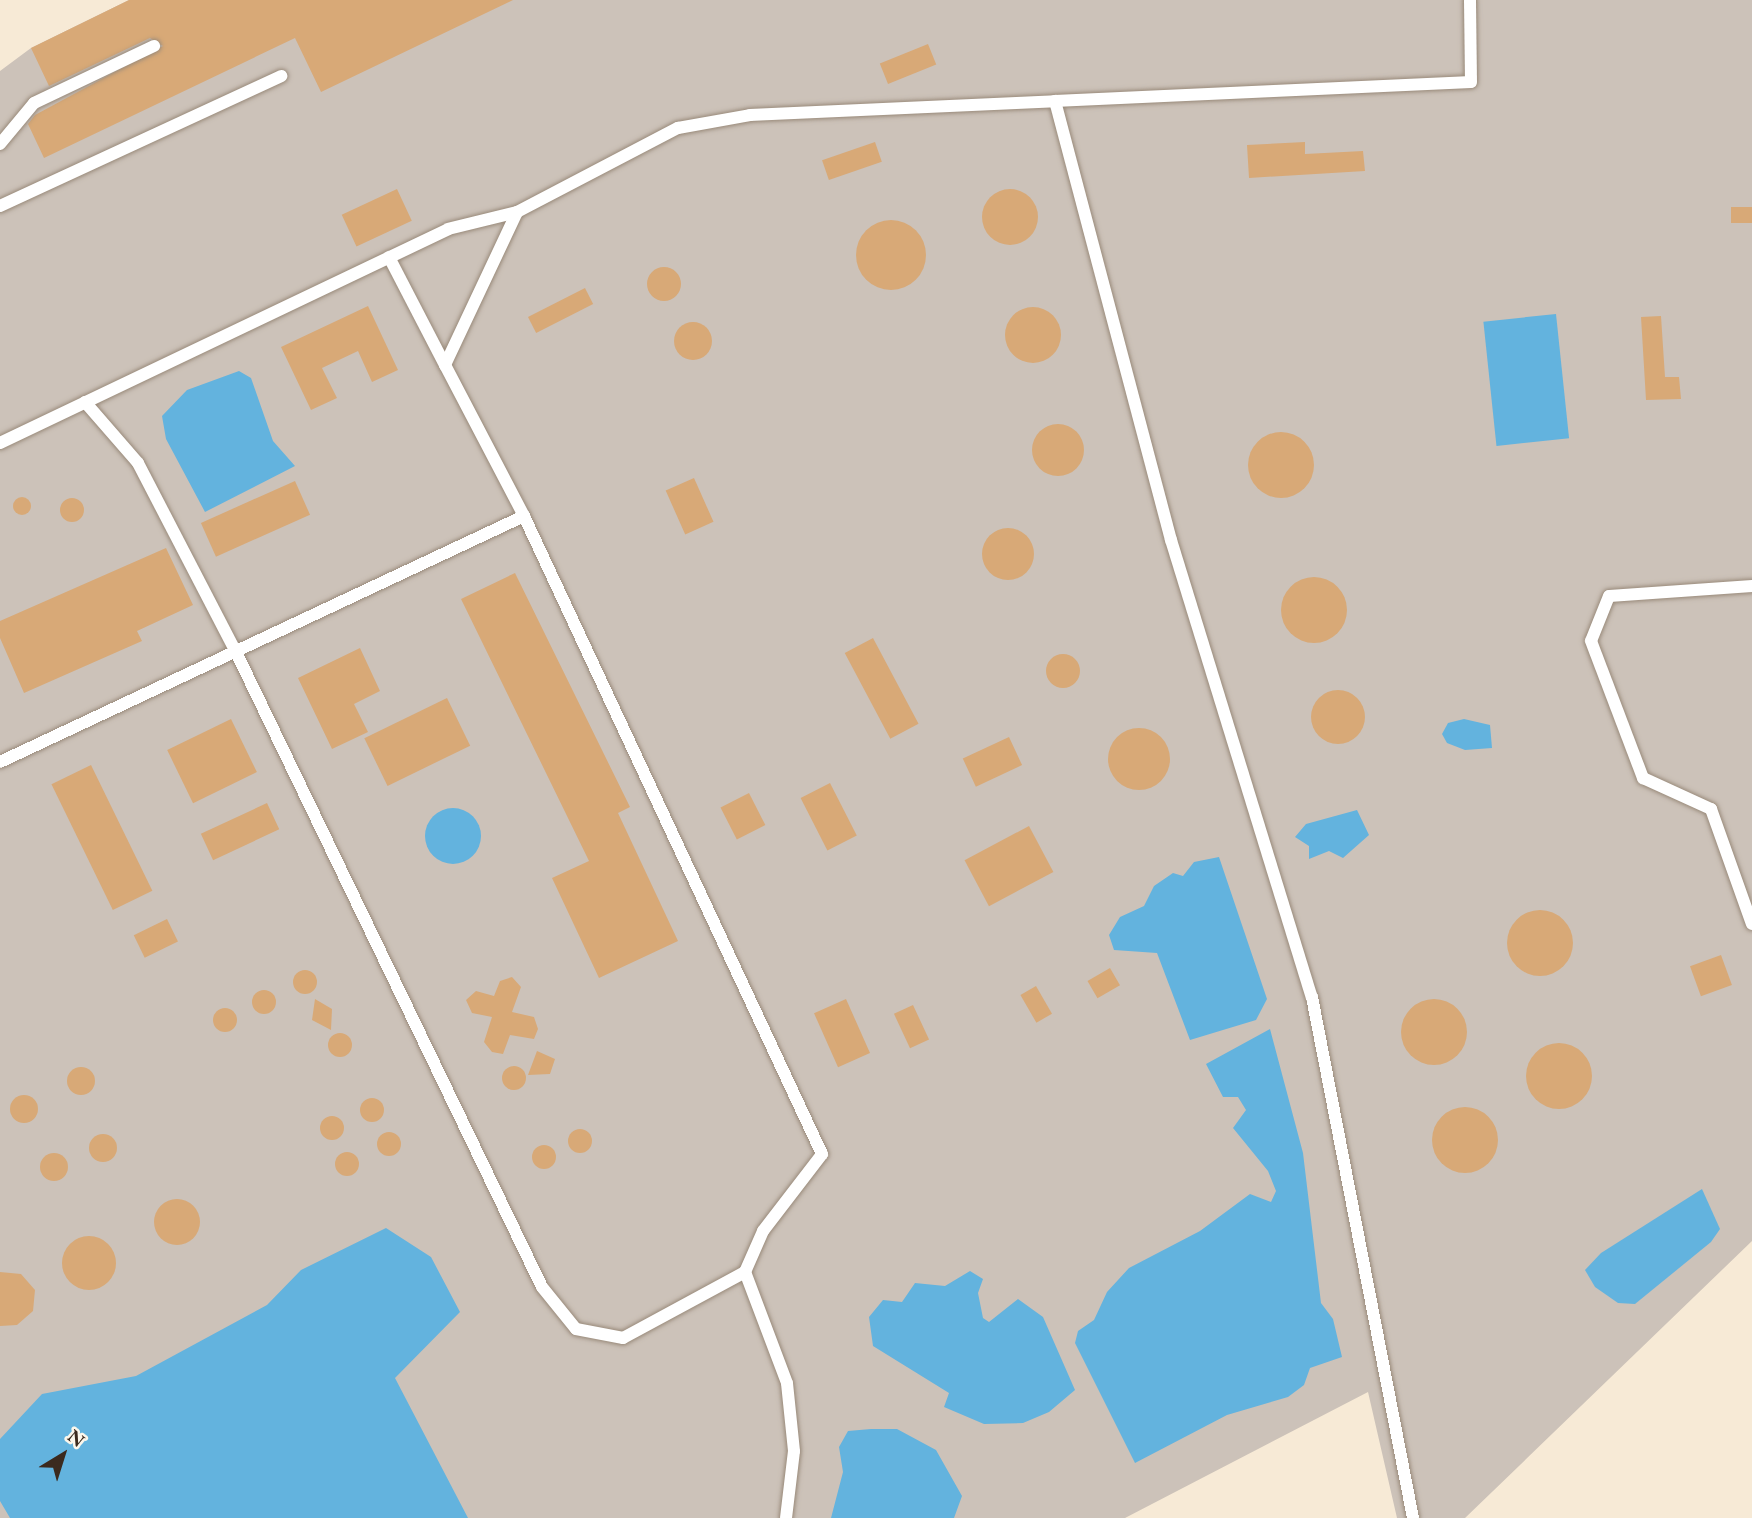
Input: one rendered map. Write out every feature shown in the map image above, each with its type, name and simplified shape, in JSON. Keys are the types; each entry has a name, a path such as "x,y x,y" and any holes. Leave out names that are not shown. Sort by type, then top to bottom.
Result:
{"lane":[{"path":"0,443 448,229 517,212 678,128 750,115 1471,82 1470,0"},
{"path":"0,144 34,103 154,46"},
{"path":"0,206 281,76"},
{"path":"1055,101 1171,540 1312,997 1413,1518"},
{"path":"445,365 517,212"},
{"path":"85,402 138,463 236,652 542,1287 576,1329 623,1338 745,1272 763,1231 822,1154 524,516 389,257"},
{"path":"0,762 524,516"},
{"path":"1752,586 1609,596 1591,641 1643,778 1711,809 1752,924"},
{"path":"745,1272 788,1383 794,1451 786,1518"}],"shaded area":[{"path":"129,0 1752,0 1752,1241 1465,1518 1397,1518 1368,1392 1125,1518 0,1518 0,71 31,48"}],"water":[{"path":"1556,314 1569,438 1496,446 1483,322"},
{"path":"239,371 251,378 273,441 295,466 205,512 166,439 162,416 187,390"},
{"path":"1464,719 1490,725 1492,748 1465,750 1447,743 1442,734 1448,723"},
{"path":"453,808 464,810 473,816 479,825 479,847 473,856 464,862 453,864 442,862 433,856 427,847 425,836 427,825 433,816 442,810"},
{"path":"1357,810 1369,835 1343,858 1329,851 1309,859 1309,846 1295,837 1306,824"},
{"path":"1219,857 1267,999 1256,1020 1190,1040 1157,953 1114,950 1109,935 1120,917 1144,906 1154,886 1173,873 1183,876 1194,862"},
{"path":"1270,1029 1303,1153 1321,1303 1333,1319 1342,1357 1310,1368 1304,1385 1288,1397 1227,1415 1135,1463 1075,1343 1078,1331 1094,1320 1107,1292 1129,1268 1200,1231 1250,1194 1271,1202 1276,1191 1268,1171 1233,1128 1246,1110 1238,1097 1223,1097 1206,1064"},
{"path":"1702,1189 1720,1229 1711,1242 1635,1304 1618,1303 1595,1287 1585,1270 1601,1253"},
{"path":"386,1228 431,1257 460,1312 395,1378 468,1518 10,1518 0,1501 0,1439 42,1394 136,1376 267,1305 301,1270"},
{"path":"970,1271 983,1279 978,1293 983,1318 989,1322 1018,1299 1043,1317 1075,1390 1049,1412 1023,1423 984,1424 944,1407 949,1393 873,1346 869,1317 883,1300 902,1302 915,1283 945,1286"},
{"path":"897,1429 936,1450 962,1496 954,1518 831,1518 843,1472 839,1447 848,1431"}],"building":[{"path":"129,0 513,0 321,92 295,38 44,158 28,124 35,115 163,46 150,38 49,86 31,48"},
{"path":"928,44 936,64 888,84 880,63"},
{"path":"875,142 882,162 829,180 822,160"},
{"path":"1305,142 1305,154 1363,151 1365,171 1249,178 1247,145"},
{"path":"397,189 412,221 357,247 342,215"},
{"path":"1004,189 1016,189 1026,193 1034,201 1038,217 1034,233 1026,241 1016,245 1004,245 994,241 986,233 982,223 982,211 986,201 994,193"},
{"path":"1731,207 1752,207 1752,223 1731,223"},
{"path":"891,220 916,230 926,255 916,280 891,290 866,280 856,255 866,230"},
{"path":"664,267 676,272 681,284 676,296 664,301 652,296 647,284 652,272"},
{"path":"585,288 593,304 536,333 528,317"},
{"path":"368,306 398,370 372,382 358,351 322,368 337,398 311,410 281,347"},
{"path":"1028,307 1038,307 1053,315 1059,324 1059,346 1053,355 1038,363 1028,363 1010,351 1005,340 1005,330 1017,312"},
{"path":"1661,316 1665,377 1679,377 1681,399 1646,400 1641,317"},
{"path":"693,322 707,327 712,341 707,355 693,360 679,355 674,341 679,327"},
{"path":"1058,424 1068,426 1076,432 1082,440 1082,460 1076,468 1068,474 1058,476 1048,474 1040,468 1034,460 1032,450 1034,440 1040,432 1048,426"},
{"path":"1281,432 1294,435 1304,442 1311,452 1314,465 1311,478 1304,488 1294,495 1281,498 1268,495 1258,488 1251,478 1248,465 1251,452 1258,442 1268,435"},
{"path":"694,478 714,522 685,534 666,491"},
{"path":"295,481 310,515 216,557 201,523"},
{"path":"18,497 26,497 31,506 29,513 18,515 13,510 13,502"},
{"path":"72,498 80,502 84,510 80,518 72,522 64,518 60,510 64,502"},
{"path":"1008,528 1018,530 1026,536 1032,544 1032,564 1026,572 1018,578 1008,580 998,578 990,572 984,564 982,554 984,544 990,536 998,530"},
{"path":"166,548 193,605 137,631 142,641 24,693 0,638 0,621"},
{"path":"515,573 630,807 618,813 678,941 599,978 552,878 589,861 461,599"},
{"path":"1314,577 1327,580 1337,587 1344,597 1347,610 1344,623 1337,633 1327,640 1314,643 1301,640 1291,633 1284,623 1281,610 1284,597 1291,587 1301,580"},
{"path":"873,638 919,724 890,739 845,653"},
{"path":"360,648 380,691 354,704 368,732 332,749 298,678"},
{"path":"1063,654 1075,659 1080,671 1075,683 1063,688 1051,683 1046,671 1051,659"},
{"path":"1338,690 1357,698 1365,717 1357,736 1338,744 1319,736 1311,717 1319,698"},
{"path":"447,698 470,746 388,786 364,738"},
{"path":"231,719 257,772 193,803 167,750"},
{"path":"1139,728 1161,737 1170,759 1161,781 1139,790 1117,781 1108,759 1117,737"},
{"path":"1009,737 1022,765 976,787 963,759"},
{"path":"91,765 152,891 113,910 51,784"},
{"path":"830,783 857,836 827,851 801,798"},
{"path":"749,793 765,825 737,840 720,808"},
{"path":"267,803 279,829 213,860 201,834"},
{"path":"1029,826 1053,872 989,906 965,860"},
{"path":"1540,910 1553,913 1563,920 1570,930 1573,943 1570,956 1563,966 1553,973 1540,976 1527,973 1517,966 1510,956 1507,943 1510,930 1517,920 1527,913"},
{"path":"167,919 178,941 145,958 134,935"},
{"path":"1721,955 1732,985 1701,996 1690,966"},
{"path":"1110,968 1120,985 1097,998 1087,981"},
{"path":"305,970 314,973 317,982 314,991 305,994 296,991 293,982 296,973"},
{"path":"512,977 521,987 512,1012 534,1017 538,1029 534,1039 510,1035 503,1054 492,1052 484,1042 492,1017 472,1013 466,1000 476,991 494,996 500,981"},
{"path":"1036,986 1052,1014 1036,1023 1020,995"},
{"path":"264,990 275,997 276,1002 269,1013 264,1014 253,1007 252,1002 259,991"},
{"path":"315,999 332,1009 331,1030 312,1020"},
{"path":"846,999 870,1053 838,1067 814,1013"},
{"path":"1434,999 1447,1002 1457,1009 1464,1019 1467,1032 1464,1045 1457,1055 1447,1062 1434,1065 1421,1062 1411,1055 1404,1045 1401,1032 1404,1019 1411,1009 1421,1002"},
{"path":"913,1005 929,1039 910,1048 894,1014"},
{"path":"225,1008 236,1015 237,1020 230,1031 225,1032 214,1025 213,1020 220,1009"},
{"path":"340,1033 349,1036 352,1045 349,1054 340,1057 331,1054 328,1045 331,1036"},
{"path":"1559,1043 1572,1046 1582,1053 1589,1063 1592,1076 1589,1089 1582,1099 1572,1106 1559,1109 1546,1106 1536,1099 1529,1089 1526,1076 1529,1063 1536,1053 1546,1046"},
{"path":"537,1051 555,1059 550,1074 528,1075"},
{"path":"514,1066 523,1069 526,1078 523,1087 514,1090 505,1087 502,1078 505,1069"},
{"path":"81,1067 91,1071 95,1081 91,1091 81,1095 71,1091 67,1081 71,1071"},
{"path":"24,1095 34,1099 38,1109 34,1119 24,1123 14,1119 10,1109 14,1099"},
{"path":"372,1098 381,1101 384,1110 381,1119 372,1122 363,1119 360,1110 363,1101"},
{"path":"1465,1107 1478,1110 1488,1117 1495,1127 1498,1140 1495,1153 1488,1163 1478,1170 1465,1173 1452,1170 1442,1163 1435,1153 1432,1140 1435,1127 1442,1117 1452,1110"},
{"path":"332,1116 341,1119 344,1128 341,1137 332,1140 323,1137 320,1128 323,1119"},
{"path":"580,1129 591,1136 592,1141 585,1152 580,1153 569,1146 568,1141 575,1130"},
{"path":"389,1132 398,1135 401,1144 398,1153 389,1156 380,1153 377,1144 380,1135"},
{"path":"103,1134 113,1138 117,1148 113,1158 103,1162 93,1158 89,1148 93,1138"},
{"path":"544,1145 553,1148 556,1157 553,1166 544,1169 535,1166 532,1157 535,1148"},
{"path":"347,1152 356,1155 359,1164 356,1173 347,1176 338,1173 335,1164 338,1155"},
{"path":"54,1153 64,1157 68,1167 64,1177 54,1181 44,1177 40,1167 44,1157"},
{"path":"177,1199 193,1206 200,1222 193,1238 177,1245 161,1238 154,1222 161,1206"},
{"path":"89,1236 108,1244 116,1263 108,1282 89,1290 70,1282 62,1263 70,1244"},
{"path":"0,1272 21,1274 35,1290 33,1311 17,1325 0,1326"}]}
